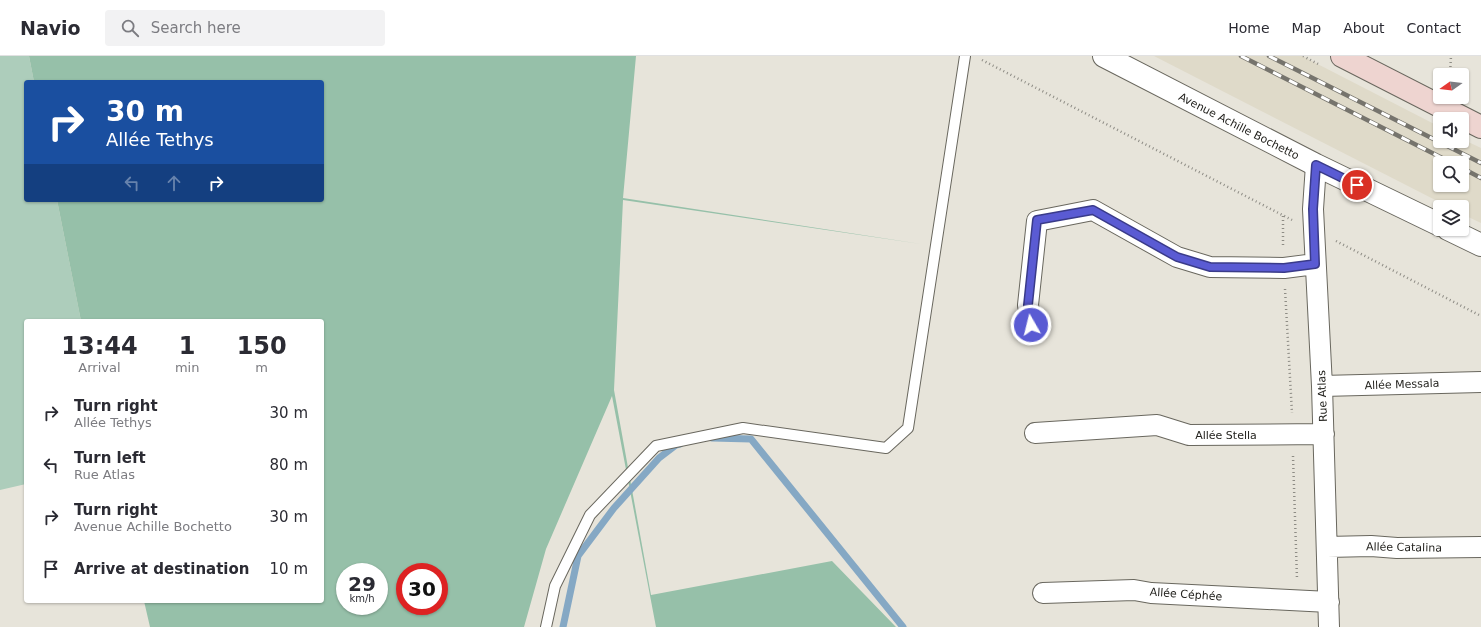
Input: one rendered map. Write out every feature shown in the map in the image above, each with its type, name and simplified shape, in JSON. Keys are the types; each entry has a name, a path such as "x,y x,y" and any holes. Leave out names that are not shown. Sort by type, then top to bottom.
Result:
{"main road":[{"path":"1342,56 1481,127"}],"street":[{"name":"Avenue Achille Bochetto","path":"1104,56 1316,165 1433,222"},
{"name":"Rue Atlas","path":"1316,165 1313,209 1324,434 1329,627"},
{"path":"1031,325 1028,305 1037,220 1093,210 1177,257 1210,267 1284,268 1315,264"},
{"path":"1462,236 1481,245"},
{"name":"Allée Messala","path":"1322,386 1481,382"},
{"name":"Allée Stella","path":"1035,433 1157,425 1189,435 1324,434"},
{"name":"Allée Catalina","path":"1327,547 1481,547"},
{"name":"Allée Céphée","path":"1043,593 1134,590 1151,594 1329,602"}],"lane":[{"path":"546,627 555,586 590,515 656,446 743,428 886,448 908,428 965,56"}],"path":[{"path":"1450,68 1451,56"},
{"path":"982,61 1481,316"}],"shaded area":[{"path":"1154,56 1302,56 1433,123 1433,148 1469,148 1469,142 1481,148 1481,223 1469,217 1469,200 1435,200"}],"green space":[{"path":"0,56 29,56 34,80 24,80 24,202 57,202 81,319 24,319 24,484 0,490"},
{"path":"29,56 636,56 623,198 921,244 623,200 614,390 651,595 832,561 896,627 656,627 612,396 546,549 524,627 150,627 144,603 324,603 324,319 81,319 57,202 324,202 324,80 34,80"}],"waterway":[{"path":"712,438 751,439 903,627"},
{"path":"563,627 578,556 614,508 659,458 676,445 680,444"}],"railway":[{"path":"1241,56 1438,156"},
{"path":"1269,56 1481,163"},
{"path":"1469,172 1481,178"}],"route":[{"path":"1031,325 1028,305 1037,220 1093,210 1177,257 1210,267 1284,268 1315,264 1313,209 1316,165 1357,185"}]}
